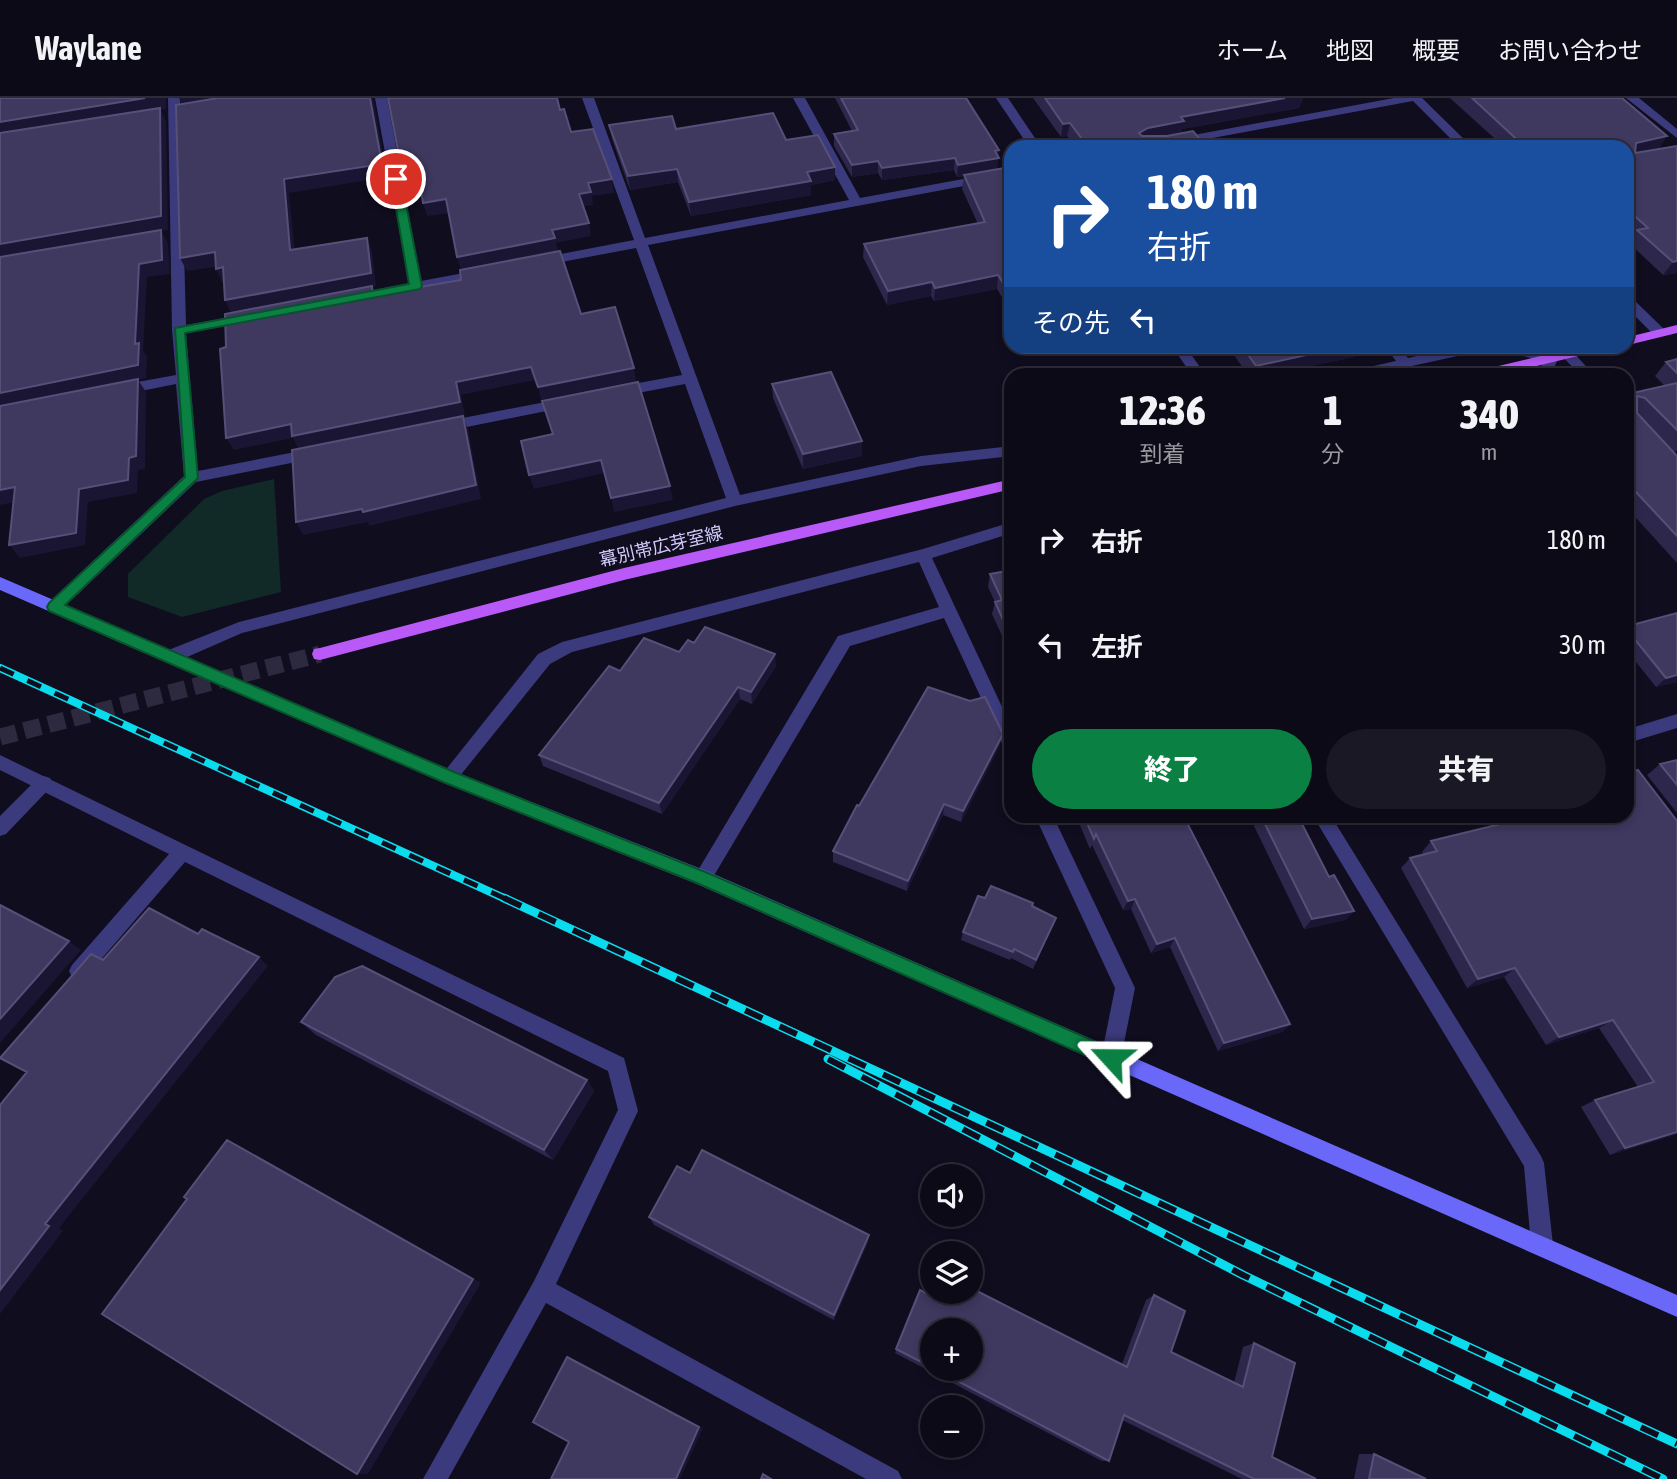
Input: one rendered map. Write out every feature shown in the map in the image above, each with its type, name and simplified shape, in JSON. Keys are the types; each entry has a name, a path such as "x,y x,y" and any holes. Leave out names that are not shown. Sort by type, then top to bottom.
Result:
{"main road":[{"path":"1634,340 1677,329"},
{"path":"1512,368 1572,354"},
{"name":"幕別帯広芽室線","path":"320,654 624,574 1004,486"}],"street":[{"path":"174,98 170,236 191,478"},
{"path":"381,98 416,286"},
{"path":"588,98 735,501"},
{"path":"799,98 856,202"},
{"path":"1002,98 1030,140"},
{"path":"1179,140 1414,98 1459,140"},
{"path":"1632,98 1677,135"},
{"path":"1209,134 1214,140"},
{"path":"522,266 1004,174"},
{"path":"337,301 495,271"},
{"path":"1634,308 1660,333"},
{"path":"179,330 258,316"},
{"path":"1398,354 1405,363"},
{"path":"1383,368 1447,354"},
{"path":"1531,354 1551,359 1547,368"},
{"path":"1568,355 1580,368"},
{"path":"105,393 183,378"},
{"path":"609,394 690,378"},
{"path":"434,429 582,399"},
{"path":"54,607 191,478 326,451"},
{"path":"172,656 239,628 735,501 921,461 1004,452"},
{"path":"449,777 544,659 568,647 923,555 1004,530"},
{"path":"923,555 1004,730"},
{"path":"0,583 449,777 702,878 1677,1306"},
{"path":"702,878 844,640 948,611"},
{"path":"1634,734 1677,721"},
{"path":"0,762 617,1065 628,1111 542,1289 435,1479"},
{"path":"0,828 44,783"},
{"path":"1047,823 1125,988 1111,1058"},
{"path":"1326,823 1534,1163 1542,1245"},
{"path":"64,988 183,852"},
{"path":"542,1289 890,1479"}],"green space":[{"path":"274,479 281,592 182,617 128,597 128,574 204,499 222,491"}],"building":[{"path":"0,98 145,98 0,122"},
{"path":"218,98 370,98 382,164 284,179 290,250 367,238 371,273 225,300 223,267 216,269 215,252 180,258 176,105"},
{"path":"388,98 557,98 560,110 564,109 571,132 593,129 612,179 588,183 591,192 579,194 589,223 552,230 555,238 457,257 446,199 423,203 416,159 400,161"},
{"path":"841,98 966,98 999,150 995,151 999,158 958,165 955,158 882,168 878,161 852,165 834,134 858,130"},
{"path":"1045,98 1285,98 1181,117 1184,121 1148,128 1139,133 1142,136 1167,136 1193,131 1200,140 1083,140 1070,123 1063,124"},
{"path":"1472,98 1622,98 1667,136 1636,143 1635,153 1677,146 1677,261 1673,262 1637,230 1648,228 1634,215 1634,140 1517,140"},
{"path":"160,108 161,216 0,244 0,133"},
{"path":"773,113 786,140 818,135 835,167 807,172 811,181 689,202 677,169 628,176 609,125 672,116 676,129"},
{"path":"1004,168 1004,284 998,275 935,288 932,282 888,291 864,244 985,222 964,175"},
{"path":"161,230 162,260 139,264 135,344 139,343 138,365 0,393 0,257"},
{"path":"560,251 581,314 615,307 634,368 538,387 531,367 456,382 460,402 292,436 291,424 226,438 220,349 226,347 225,314 372,286 373,295 461,280 460,270"},
{"path":"1248,354 1311,354 1256,366"},
{"path":"1677,359 1677,373 1666,362"},
{"path":"831,372 862,441 803,454 772,384"},
{"path":"138,379 136,456 129,458 128,480 79,489 76,533 9,545 15,487 0,490 0,406"},
{"path":"638,382 670,486 611,498 601,460 529,475 521,441 553,434 542,401"},
{"path":"1677,383 1677,430 1645,398 1637,396 1637,413 1677,456 1677,536 1634,491 1634,393"},
{"path":"463,416 476,485 363,512 362,509 296,522 292,450"},
{"path":"1004,571 1004,622 995,602 1002,600 990,574"},
{"path":"1677,613 1677,675 1666,678 1634,638 1634,624"},
{"path":"705,627 775,654 751,692 738,687 659,803 539,755 609,666 620,671 644,638 679,652 688,640 694,643"},
{"path":"928,687 970,701 985,697 1003,734 963,811 944,804 908,881 833,851 857,805 859,806"},
{"path":"1677,760 1677,785 1660,764"},
{"path":"1638,770 1677,821 1677,1132 1625,1148 1595,1100 1654,1082 1613,1020 1559,1037 1515,968 1478,979 1410,858 1437,851 1431,841 1504,823 1634,823 1634,771"},
{"path":"1087,823 1187,823 1290,1024 1224,1043 1175,938 1157,944 1135,899 1128,901 1096,834 1094,839"},
{"path":"1264,823 1302,823 1329,877 1334,875 1354,911 1312,919"},
{"path":"991,886 1033,903 1032,906 1056,918 1036,960 1014,949 1013,952 963,932 978,896 985,898"},
{"path":"0,905 69,941 0,1019"},
{"path":"149,908 198,934 202,929 259,957 45,1224 49,1226 0,1290 0,1105 27,1072 0,1058 91,954 103,960"},
{"path":"362,966 587,1080 544,1150 301,1022 335,977"},
{"path":"227,1140 473,1279 357,1474 102,1314"},
{"path":"702,1150 869,1235 834,1315 649,1217 677,1166 690,1173"},
{"path":"920,1290 920,1304 983,1304 983,1294 1127,1367 1154,1295 1185,1311 1171,1352 1243,1387 1254,1343 1295,1363 1272,1457 1316,1479 1254,1479 1124,1415 1109,1461 957,1381 983,1381 983,1318 920,1318 920,1362 896,1349"},
{"path":"567,1357 699,1427 676,1479 551,1479 569,1442 533,1422"},
{"path":"1374,1454 1426,1479 1369,1479"}],"tunnel":[{"path":"0,737 320,654"}],"railway":[{"path":"0,668 508,900"},
{"path":"504,898 1677,1444"},
{"path":"828,1059 1243,1275 1663,1479"}],"route":[{"path":"396,179 416,286 179,330 191,478 54,607 449,777 702,878 1111,1058"}]}
